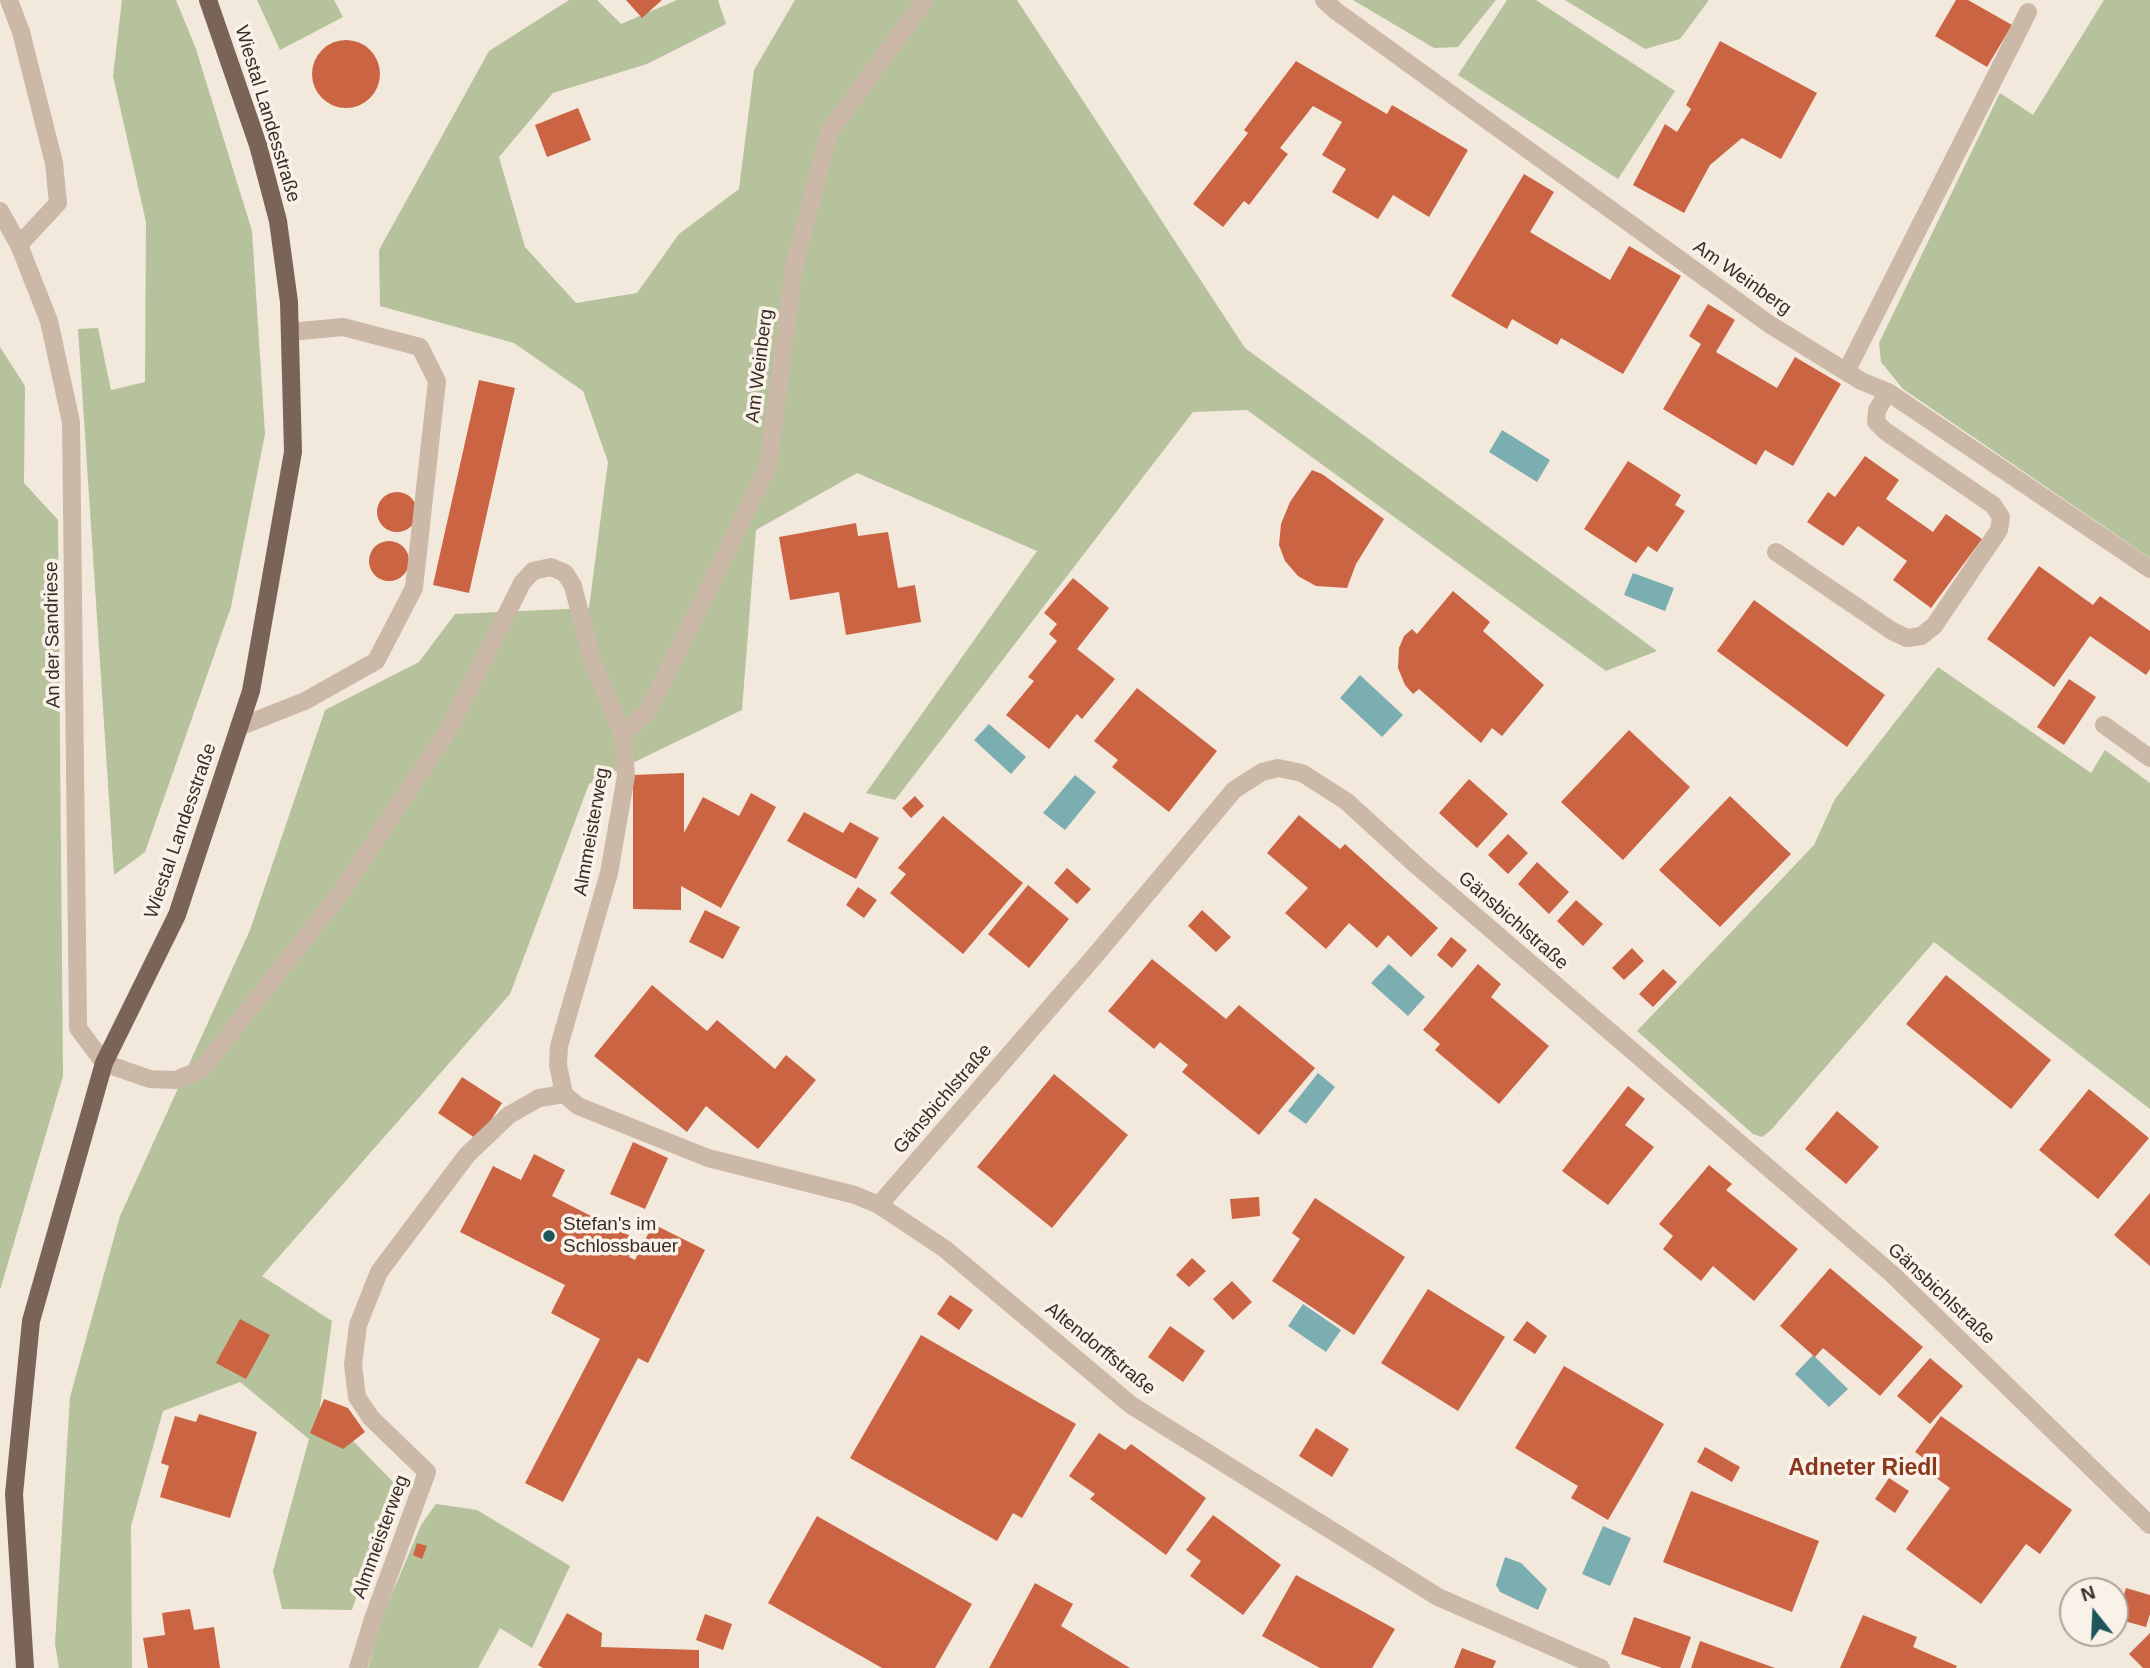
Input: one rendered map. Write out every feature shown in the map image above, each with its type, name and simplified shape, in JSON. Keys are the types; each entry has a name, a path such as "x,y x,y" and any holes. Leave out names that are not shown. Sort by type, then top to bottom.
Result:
{"main road":[{"name":"Wiestal Landesstraße","path":"25,1668 14,1494 32,1321 104,1063 177,915 251,691 293,452 289,302 278,221 258,145 208,0"}],"street":[{"path":"9,0 21,32 54,163 58,203 19,245"},
{"name":"Am Weinberg","path":"622,735 646,713 656,695 768,467 794,267 829,132 925,0"},
{"name":"Am Weinberg","path":"1324,0 1769,324 1861,381 1888,391 2150,569"},
{"path":"1846,372 2028,12"},
{"name":"An der Sandriese","path":"0,211 19,245 49,321 71,422 78,1028 104,1063"},
{"path":"239,727 304,701 376,661 414,588 437,381 420,347 343,327 289,332"},
{"path":"1776,552 1892,631 1907,638 1921,636 1934,626 1999,530 2001,517 1993,505 1885,432 1875,422 1877,410 1888,391"},
{"name":"Almmeisterweg","path":"104,1063 149,1079 176,1080 202,1069 339,895 449,729 522,583 533,571 551,566 565,573 573,586 593,663 622,735 626,776 609,873 559,1046 558,1065 564,1094 539,1098 509,1115 467,1155 379,1272 358,1325 353,1365 358,1397 371,1418 427,1472 374,1616 358,1668"},
{"path":"2104,725 2150,758"},
{"name":"Gänsbichlstraße","path":"880,1205 1234,790 1262,772 1279,768 1302,774 1346,801 1416,865 1892,1274 2150,1525"},
{"name":"Altendorffstraße","path":"564,1094 578,1106 708,1158 855,1195 880,1205 945,1249 1131,1405 1438,1597 1601,1668"}],"green space":[{"path":"122,0 176,0 196,49 252,231 265,434 231,607 145,852 114,875 78,329 98,328 111,390 145,382 146,222 113,76"},
{"path":"257,0 334,0 343,17 280,50"},
{"path":"569,0 597,0 621,24 677,0 718,0 726,24 647,64 553,93 499,157 525,247 576,303 637,293 679,234 739,189 754,70 795,0 1017,0 1245,348 1657,651 1606,671 1247,410 1193,412 895,800 866,793 1037,551 857,473 756,530 742,710 589,784 510,994 262,1276 332,1321 320,1407 395,1484 352,1610 282,1609 273,1571 309,1439 240,1382 163,1411 131,1526 132,1668 59,1668 55,1644 70,1397 120,1216 250,930 325,710 419,662 455,614 589,608 608,462 583,391 514,343 380,306 379,250 489,51"},
{"path":"1353,0 1496,0 1458,47 1434,48"},
{"path":"1507,0 1536,0 1675,91 1618,179 1458,75"},
{"path":"1565,0 1709,0 1680,39 1645,49"},
{"path":"2104,0 2150,0 2150,558 1903,389 1881,362 1879,343 2000,93 2033,115"},
{"path":"0,347 25,386 24,483 58,520 63,1076 0,1290"},
{"path":"1938,667 2091,773 2105,750 2150,783 2150,1109 1934,942 1771,1130 1762,1137 1753,1134 1637,1031 1814,845 1835,799"},
{"path":"436,1504 477,1510 570,1566 532,1648 500,1628 478,1668 368,1668 381,1620 421,1525"}],"water":[{"path":"1502,430 1550,460 1537,482 1489,452"},
{"path":"1633,573 1674,588 1665,611 1624,595"},
{"path":"1360,675 1403,715 1382,737 1340,698"},
{"path":"989,724 1026,757 1011,774 974,740"},
{"path":"1075,775 1096,792 1065,830 1043,813"},
{"path":"1389,964 1425,997 1408,1016 1371,983"},
{"path":"1318,1073 1335,1087 1306,1124 1288,1111"},
{"path":"1303,1304 1341,1330 1326,1352 1288,1326"},
{"path":"1813,1355 1848,1389 1829,1407 1795,1374"},
{"path":"1603,1526 1631,1538 1610,1586 1582,1574"},
{"path":"1505,1557 1521,1563 1547,1589 1538,1610 1500,1592 1496,1585"}],"building":[{"path":"626,0 662,0 642,18"},
{"path":"1956,0 1968,0 2012,25 1987,67 1935,36"},
{"path":"346,40 359,43 370,50 377,61 380,74 377,87 370,98 359,105 346,108 333,105 322,98 315,87 312,74 315,61 322,50 333,43"},
{"path":"1720,41 1817,93 1781,159 1742,138 1710,165 1684,213 1633,185 1665,124 1677,132 1691,109 1686,105"},
{"path":"1296,61 1387,114 1392,105 1468,150 1429,217 1393,195 1378,219 1332,192 1346,169 1322,155 1342,122 1313,106 1280,148 1288,154 1249,205 1244,201 1223,227 1193,204 1248,133 1244,130"},
{"path":"578,108 591,140 547,157 535,125"},
{"path":"1524,174 1554,192 1530,232 1610,280 1629,246 1681,276 1623,374 1561,338 1557,345 1512,319 1507,329 1451,296"},
{"path":"1708,304 1735,320 1716,352 1777,388 1795,357 1841,384 1793,466 1765,450 1756,465 1663,409 1701,344 1689,336"},
{"path":"479,380 515,388 469,593 433,585"},
{"path":"1865,456 1899,480 1886,499 1933,532 1946,514 1982,539 1931,608 1893,580 1907,561 1858,526 1843,546 1807,522 1828,492 1835,497"},
{"path":"1628,461 1681,495 1675,505 1685,511 1657,552 1648,546 1636,563 1584,529"},
{"path":"1312,470 1322,474 1384,519 1356,564 1347,588 1316,586 1298,576 1285,561 1279,545 1281,524 1290,502"},
{"path":"397,492 411,498 417,512 411,526 397,532 383,526 377,512 383,498"},
{"path":"856,523 858,536 888,532 898,588 915,585 921,622 846,635 839,592 790,600 779,537"},
{"path":"389,541 397,542 403,547 408,553 408,569 403,575 397,580 389,581 381,580 375,575 370,569 369,561 370,553 375,547 381,542"},
{"path":"2039,566 2093,605 2100,596 2150,631 2150,669 2146,675 2090,636 2054,687 1987,639"},
{"path":"1073,578 1109,608 1077,649 1115,679 1082,719 1077,714 1049,749 1006,715 1034,681 1028,677 1057,641 1049,634 1057,624 1044,613"},
{"path":"1453,591 1490,622 1483,631 1544,685 1502,736 1492,728 1481,743 1419,689 1413,694 1405,685 1398,668 1399,648 1404,636 1412,629 1417,634"},
{"path":"1754,600 1885,695 1847,747 1717,651"},
{"path":"2069,679 2096,697 2064,745 2037,727"},
{"path":"1137,688 1217,751 1169,812 1112,767 1118,760 1094,741"},
{"path":"1629,730 1690,787 1623,860 1561,802"},
{"path":"684,773 684,833 703,797 739,816 751,793 776,807 721,908 681,886 681,910 633,909 633,775"},
{"path":"1469,779 1508,814 1477,848 1439,813"},
{"path":"915,796 924,806 911,818 902,808"},
{"path":"1730,796 1791,854 1720,927 1659,870"},
{"path":"804,812 843,833 850,822 879,838 856,879 787,841"},
{"path":"1299,815 1340,849 1345,844 1438,928 1411,957 1388,935 1377,948 1349,923 1326,949 1285,913 1308,888 1267,853"},
{"path":"943,816 1023,883 963,954 890,893 906,874 898,868"},
{"path":"1508,834 1528,853 1508,874 1488,855"},
{"path":"1537,862 1569,892 1549,914 1518,884"},
{"path":"1067,868 1091,889 1077,904 1054,883"},
{"path":"1028,885 1069,919 1029,968 988,934"},
{"path":"858,887 877,900 864,918 846,905"},
{"path":"1576,900 1603,924 1583,946 1557,921"},
{"path":"705,910 740,927 723,959 689,942"},
{"path":"1202,910 1231,937 1216,952 1188,926"},
{"path":"1451,937 1467,950 1452,968 1437,955"},
{"path":"1632,948 1644,961 1624,980 1612,968"},
{"path":"1152,959 1226,1019 1239,1005 1315,1068 1259,1135 1182,1072 1188,1065 1160,1042 1154,1049 1108,1011"},
{"path":"1478,964 1501,984 1491,997 1549,1046 1499,1104 1435,1050 1440,1044 1423,1030"},
{"path":"1663,969 1677,982 1653,1007 1639,994"},
{"path":"1946,975 2051,1060 2011,1109 1906,1024"},
{"path":"652,985 707,1031 717,1020 775,1069 786,1055 816,1080 758,1149 706,1106 687,1132 594,1056"},
{"path":"1054,1074 1128,1135 1052,1228 977,1167"},
{"path":"462,1077 502,1103 478,1140 438,1113"},
{"path":"1628,1086 1645,1099 1625,1125 1654,1147 1608,1205 1562,1171"},
{"path":"2089,1089 2149,1138 2098,1199 2039,1150"},
{"path":"1837,1111 1879,1147 1846,1184 1805,1149"},
{"path":"633,1142 668,1158 645,1209 610,1194"},
{"path":"534,1154 565,1170 552,1196 638,1240 629,1257 635,1260 653,1224 705,1250 648,1363 638,1358 563,1502 525,1483 600,1339 551,1313 565,1285 460,1232 493,1166 521,1180"},
{"path":"1709,1165 1732,1184 1726,1190 1798,1249 1754,1301 1713,1266 1701,1281 1663,1249 1673,1236 1659,1224"},
{"path":"2150,1193 2150,1266 2114,1235"},
{"path":"1259,1197 1260,1216 1232,1219 1230,1199"},
{"path":"1315,1198 1405,1257 1354,1335 1272,1281 1300,1239 1292,1233"},
{"path":"1192,1258 1206,1271 1189,1287 1176,1275"},
{"path":"1830,1268 1923,1347 1880,1396 1823,1348 1815,1357 1780,1326"},
{"path":"1232,1281 1252,1302 1233,1320 1213,1299"},
{"path":"1428,1289 1505,1337 1458,1411 1381,1363"},
{"path":"950,1295 973,1310 959,1330 937,1314"},
{"path":"240,1319 270,1335 246,1379 216,1363"},
{"path":"1527,1321 1547,1336 1535,1354 1513,1340"},
{"path":"1170,1326 1205,1351 1183,1382 1148,1357"},
{"path":"921,1335 1076,1424 1022,1518 1013,1513 997,1541 850,1458"},
{"path":"1930,1358 1963,1386 1930,1424 1897,1396"},
{"path":"1564,1366 1664,1424 1608,1520 1571,1498 1578,1486 1515,1448"},
{"path":"324,1399 348,1408 365,1432 343,1449 310,1433"},
{"path":"199,1414 257,1432 230,1518 160,1497 169,1466 161,1463 175,1416 196,1422"},
{"path":"1941,1416 2072,1510 2040,1554 2026,1544 1981,1604 1906,1549 1950,1488 1921,1467 1926,1460 1915,1452"},
{"path":"1316,1428 1349,1449 1332,1477 1299,1456"},
{"path":"1099,1433 1125,1450 1131,1444 1206,1498 1166,1555 1090,1499 1095,1494 1069,1476"},
{"path":"1705,1447 1740,1467 1732,1482 1697,1462"},
{"path":"1889,1478 1909,1491 1895,1513 1875,1499"},
{"path":"1691,1491 1819,1541 1792,1612 1663,1562"},
{"path":"1213,1515 1281,1565 1243,1615 1190,1576 1201,1561 1186,1550"},
{"path":"817,1516 972,1604 935,1668 882,1668 768,1603"},
{"path":"417,1543 427,1546 422,1559 413,1555"},
{"path":"1296,1575 1395,1629 1372,1668 1320,1668 1262,1636"},
{"path":"1035,1583 1073,1604 1061,1626 1130,1668 989,1668"},
{"path":"2129,1589 2150,1595 2150,1614 2146,1627 2129,1622"},
{"path":"190,1609 194,1630 214,1627 220,1668 148,1668 143,1638 165,1635 162,1613"},
{"path":"567,1613 602,1633 601,1647 699,1650 699,1668 543,1668 538,1665"},
{"path":"705,1614 732,1624 723,1650 696,1640"},
{"path":"1863,1615 1917,1637 1913,1647 1957,1666 1956,1668 1840,1668"},
{"path":"1634,1617 1691,1637 1680,1668 1662,1668 1621,1654"},
{"path":"2150,1633 2150,1668 2143,1668 2129,1654"},
{"path":"1700,1641 1775,1668 1691,1668"},
{"path":"1462,1648 1496,1661 1493,1668 1454,1668"}],"place":[{"name":"Stefan's im Schlossbauer","path":"549,1236"}],"district":[{"name":"Adneter Riedl","path":"1863,1469"}]}
